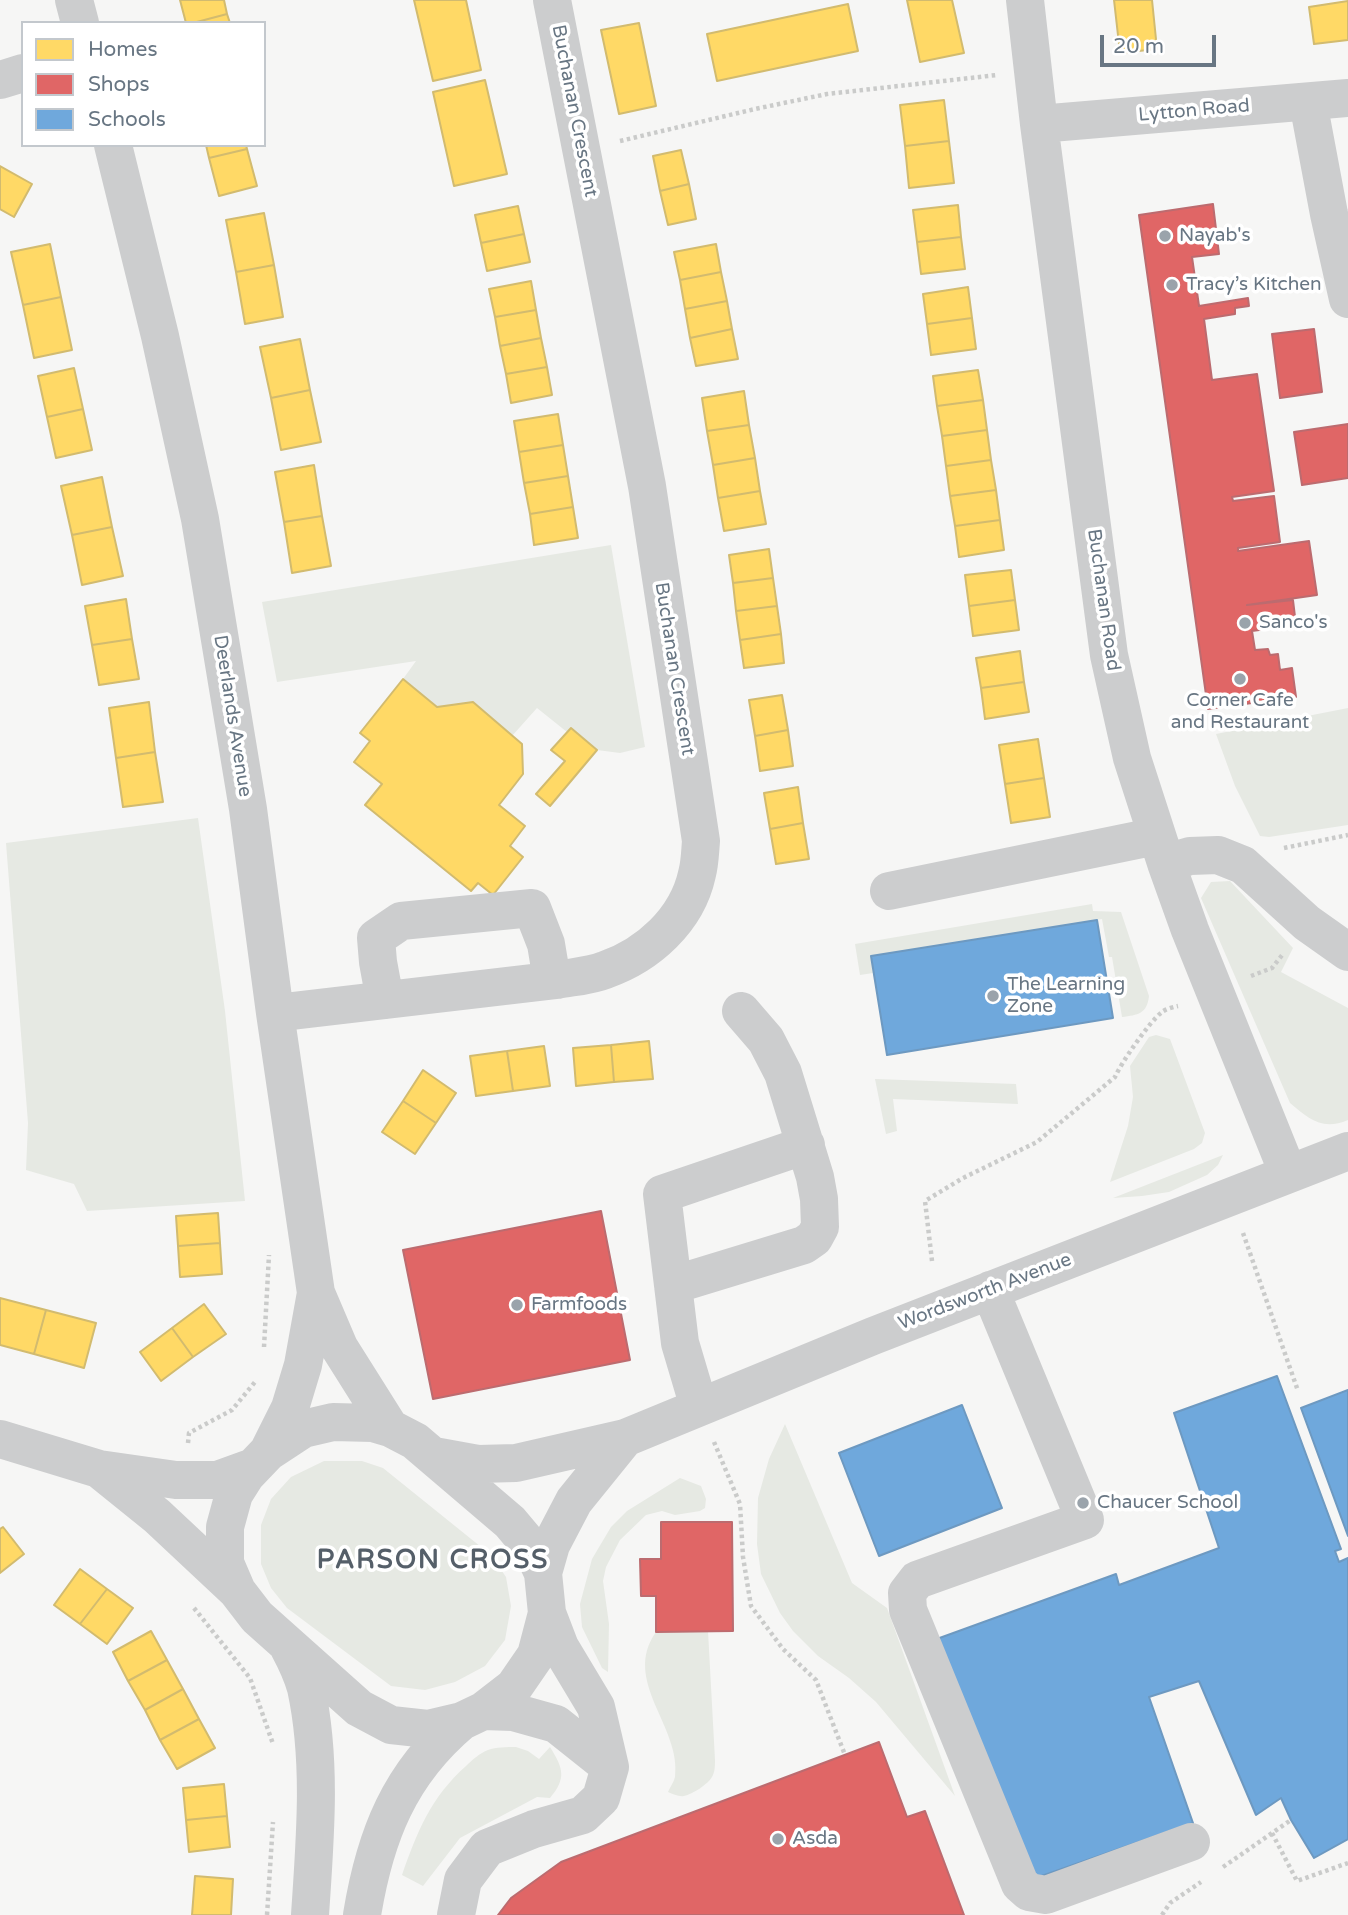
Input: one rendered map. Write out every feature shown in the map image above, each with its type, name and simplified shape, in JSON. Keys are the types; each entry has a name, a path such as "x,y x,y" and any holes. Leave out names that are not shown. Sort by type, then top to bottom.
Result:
{"street":[{"path":"74,0 79,21"},
{"name":"Buchanan Crescent","path":"275,1013 552,980 602,971 631,959 659,938 682,912 697,874 701,841 647,486 552,0"},
{"name":"Buchanan Road","path":"1025,0 1109,655 1132,758 1190,930 1288,1173"},
{"path":"0,80 21,75"},
{"name":"Lytton Road","path":"1039,124 1348,98"},
{"path":"1308,102 1348,299"},
{"name":"Deerlands Avenue","path":"113,147 160,336 200,519 248,809 316,1293 339,1347 390,1428"},
{"path":"889,891 1161,849 1190,856 1218,855 1243,865 1307,923 1348,952"},
{"path":"384,1000 376,938 401,921 532,908 546,944 552,980"},
{"path":"673,1285 804,1245 814,1238 820,1227 815,1177 783,1073 766,1040 741,1011"},
{"path":"699,1407 680,1343 662,1194 806,1145"},
{"name":"Wordsworth Avenue","path":"434,1456 478,1464 516,1463 625,1438 801,1364 1348,1151"},
{"path":"990,1290 1085,1520 918,1580 907,1593 908,1610 1020,1884 1029,1892 1046,1895 1191,1842"},
{"name":"Deerlands Avenue","path":"237,1591 225,1563 225,1527 234,1494 260,1459 290,1408 303,1365 316,1293"},
{"path":"0,1439 99,1469 176,1480 218,1480 232,1476 303,1429 333,1422 373,1423 390,1428 415,1441 510,1522 531,1547 543,1573 547,1613 560,1647 596,1707 610,1767 601,1798 583,1815 534,1829 487,1848 463,1880 456,1915"},
{"name":"Wordsworth Avenue","path":"543,1573 551,1545 574,1501 625,1438"},
{"path":"99,1469 157,1516 237,1591 257,1617 359,1708 391,1725 428,1730 473,1716 513,1712 556,1724 610,1767"},
{"path":"362,1915 369,1875 385,1823 411,1774 441,1739 514,1687 536,1655 547,1613"},
{"path":"288,1646 305,1687 315,1752 314,1858 310,1915"}],"path":[{"path":"582,151 827,94 1032,70"},
{"path":"1243,865 1270,851 1348,835"},
{"path":"932,1261 925,1201 963,1178 1037,1142 1115,1077 1118,1068 1162,1012 1272,968 1307,923"},
{"path":"1253,1229 1241,1234 1298,1391"},
{"path":"263,1360 269,1253"},
{"path":"189,1480 186,1461 189,1433 232,1410 262,1373"},
{"path":"699,1407 740,1504 743,1557 751,1606 783,1649 816,1680 845,1755"},
{"path":"187,1599 250,1678 276,1754"},
{"path":"267,1915 273,1818"},
{"path":"1272,1833 1297,1881 1348,1863"}],"shaded area":[{"path":"611,545 645,747 620,753 597,750 571,728 567,732 537,708 512,736 473,702 437,707 403,679 416,661 277,682 262,602"},
{"path":"1348,708 1348,825 1269,837 1260,836 1235,786 1216,734"},
{"path":"198,818 225,1011 245,1201 87,1211 74,1184 26,1170 28,1123 6,843"},
{"path":"1230,881 1293,948 1281,972 1348,1008 1348,1120 1331,1124 1316,1122 1290,1103 1201,898 1211,882"},
{"path":"1092,904 1093,911 1121,912 1149,996 1144,1010 1137,1014 1122,1017 1112,957 1109,957 1102,919 871,956 873,973 860,975 855,944"},
{"path":"1156,1035 1170,1039 1205,1133 1202,1143 1194,1149 1110,1182 1128,1126 1133,1097 1130,1066 1149,1037"},
{"path":"875,1079 1016,1084 1018,1104 893,1099 897,1131 886,1134"},
{"path":"1223,1155 1218,1165 1207,1175 1169,1192 1113,1198"},
{"path":"785,1424 852,1583 887,1608 955,1796 876,1702 818,1656 793,1631 780,1613 761,1574 757,1544 758,1498 769,1459"},
{"path":"324,1461 362,1461 383,1468 491,1555 506,1577 511,1606 505,1640 485,1666 455,1682 425,1690 391,1686 287,1608 271,1588 261,1564 261,1525 271,1499 291,1477"},
{"path":"680,1478 701,1486 706,1499 705,1508 675,1515 662,1511 646,1515 620,1540 606,1567 603,1581 609,1624 608,1672 602,1668 582,1627 580,1604 592,1559 611,1527 627,1511"},
{"path":"708,1631 714,1771 704,1786 680,1796 668,1792 675,1777 675,1758 648,1686 645,1668 647,1650 656,1632"},
{"path":"516,1747 539,1759 550,1747 558,1761 561,1779 550,1798 537,1797 460,1838 423,1886 402,1875 426,1816 443,1790 473,1759 485,1751"}],"building: Homes":[{"path":"180,0 224,0 227,14 201,21 185,21"},
{"path":"414,0 466,0 481,70 433,81"},
{"path":"907,0 952,0 964,53 920,62"},
{"path":"1114,0 1152,0 1157,49 1120,53"},
{"path":"1348,1 1348,40 1314,44 1309,7"},
{"path":"848,4 858,51 717,81 707,34"},
{"path":"227,14 229,21 201,21"},
{"path":"639,23 656,106 619,114 601,30"},
{"path":"485,80 507,174 454,186 433,92"},
{"path":"944,100 949,141 905,146 900,105"},
{"path":"949,141 954,183 909,188 905,146"},
{"path":"206,147 246,147 247,149 209,158"},
{"path":"247,149 257,186 219,196 209,158"},
{"path":"681,150 689,184 660,191 653,156"},
{"path":"0,166 32,184 14,217 0,209"},
{"path":"689,184 696,219 668,225 660,191"},
{"path":"958,205 961,237 917,242 913,210"},
{"path":"518,206 524,234 481,243 475,215"},
{"path":"264,213 274,265 236,272 226,220"},
{"path":"524,234 530,262 487,271 481,243"},
{"path":"961,237 965,269 921,274 917,242"},
{"path":"50,244 61,297 23,305 11,252"},
{"path":"716,244 721,272 680,280 674,252"},
{"path":"274,265 283,317 245,324 236,272"},
{"path":"721,272 727,301 685,309 680,280"},
{"path":"531,281 536,310 495,317 489,289"},
{"path":"968,287 972,318 927,324 923,294"},
{"path":"61,297 72,350 34,358 23,305"},
{"path":"727,301 732,329 690,338 685,309"},
{"path":"536,310 541,338 500,346 495,317"},
{"path":"972,318 976,349 931,355 927,324"},
{"path":"732,329 738,359 696,366 690,338"},
{"path":"541,338 547,367 506,374 500,346"},
{"path":"300,339 310,390 271,398 260,347"},
{"path":"547,367 552,395 511,403 506,374"},
{"path":"74,368 83,409 47,417 38,376"},
{"path":"978,370 983,400 937,406 933,376"},
{"path":"310,390 321,442 281,450 271,398"},
{"path":"744,391 749,425 707,431 702,398"},
{"path":"983,400 987,430 942,436 937,406"},
{"path":"83,409 92,450 56,458 47,417"},
{"path":"558,414 563,445 519,452 514,421"},
{"path":"749,425 755,458 713,465 707,431"},
{"path":"987,430 991,460 946,466 942,436"},
{"path":"563,445 568,476 524,483 519,452"},
{"path":"755,458 760,491 718,498 713,465"},
{"path":"991,460 996,490 950,496 946,466"},
{"path":"314,465 322,516 284,522 275,472"},
{"path":"568,476 573,507 530,514 524,483"},
{"path":"102,477 112,527 72,535 61,486"},
{"path":"996,490 1000,520 955,526 950,496"},
{"path":"760,491 766,524 724,531 718,498"},
{"path":"573,507 578,538 534,545 530,514"},
{"path":"322,516 331,566 292,573 284,522"},
{"path":"1000,520 1004,550 959,557 955,526"},
{"path":"112,527 123,576 82,585 72,535"},
{"path":"769,549 773,578 733,583 729,555"},
{"path":"1011,570 1015,600 969,606 965,575"},
{"path":"773,578 777,606 736,611 733,583"},
{"path":"126,599 132,639 92,645 85,606"},
{"path":"1015,600 1019,630 973,636 969,606"},
{"path":"777,606 781,634 740,640 736,611"},
{"path":"781,634 784,663 744,668 740,640"},
{"path":"132,639 139,679 99,685 92,645"},
{"path":"1020,651 1024,682 981,688 976,658"},
{"path":"403,679 437,707 473,702 522,744 523,774 499,805 525,826 510,846 523,857 493,895 478,883 471,891 365,805 382,784 354,762 370,741 360,733"},
{"path":"1024,682 1029,712 985,719 981,688"},
{"path":"782,695 788,730 755,736 749,700"},
{"path":"149,702 155,752 116,758 109,708"},
{"path":"571,728 597,750 550,806 536,794 565,761 551,750"},
{"path":"788,730 793,766 760,771 755,736"},
{"path":"1038,739 1044,778 1005,784 999,745"},
{"path":"155,752 163,802 123,807 116,758"},
{"path":"1044,778 1050,817 1011,823 1005,784"},
{"path":"798,787 803,823 770,829 764,793"},
{"path":"803,823 809,859 776,864 770,829"},
{"path":"649,1041 653,1079 614,1082 611,1045"},
{"path":"611,1045 614,1082 576,1086 573,1048"},
{"path":"544,1046 550,1086 513,1091 507,1051"},
{"path":"507,1051 513,1091 476,1096 470,1056"},
{"path":"423,1070 456,1093 436,1123 403,1101"},
{"path":"403,1101 436,1123 415,1154 382,1132"},
{"path":"218,1213 220,1243 178,1246 176,1216"},
{"path":"220,1243 222,1274 180,1277 178,1246"},
{"path":"0,1298 46,1310 34,1354 0,1345"},
{"path":"204,1304 226,1334 193,1357 172,1328"},
{"path":"46,1310 96,1323 84,1368 34,1354"},
{"path":"172,1328 193,1357 161,1381 140,1352"},
{"path":"3,1527 24,1554 0,1573 0,1529"},
{"path":"80,1569 107,1589 80,1624 54,1605"},
{"path":"107,1589 133,1608 107,1644 80,1624"},
{"path":"151,1631 167,1660 128,1681 113,1652"},
{"path":"167,1660 183,1689 145,1710 128,1681"},
{"path":"183,1689 199,1719 160,1740 145,1710"},
{"path":"199,1719 215,1748 177,1769 160,1740"},
{"path":"224,1784 227,1816 186,1820 183,1788"},
{"path":"227,1816 230,1847 189,1852 186,1820"},
{"path":"195,1876 233,1879 231,1915 192,1915"}],"building: Shops":[{"path":"1213,204 1219,254 1192,257 1199,306 1248,298 1249,306 1235,308 1235,314 1204,319 1212,380 1257,374 1274,491 1232,497 1233,501 1274,496 1280,542 1238,548 1238,551 1309,541 1317,595 1247,605 1293,600 1296,625 1252,631 1255,650 1268,649 1270,655 1278,654 1280,670 1292,668 1296,697 1208,709 1139,215"},
{"path":"1314,329 1322,392 1280,398 1272,334"},
{"path":"1348,424 1348,478 1302,485 1294,432"},
{"name":"Farmfoods","path":"601,1211 630,1360 433,1399 403,1250"},
{"path":"661,1522 732,1522 733,1631 656,1632 656,1596 641,1596 640,1559 661,1559"},
{"name":"Asda","path":"879,1742 907,1817 925,1811 964,1915 498,1915 511,1898 561,1862"}],"building: Schools":[{"name":"The Learning Zone","path":"1097,920 1113,1018 887,1055 871,956"},
{"path":"1277,1376 1341,1549 1335,1551 1339,1562 1348,1558 1348,1839 1314,1858 1281,1798 1256,1815 1199,1681 1149,1697 1193,1823 1033,1879 934,1640 1116,1574 1119,1585 1219,1548 1174,1413"},
{"path":"1348,1390 1348,1536 1301,1408"},
{"path":"962,1405 1002,1508 879,1556 839,1453"}],"place":[{"name":"Nayab's","path":"1165,236"},
{"name":"Tracy’s Kitchen","path":"1172,285"},
{"name":"Sanco's","path":"1245,623"},
{"name":"Corner Cafe and Restaurant","path":"1240,679"},
{"name":"The Learning Zone","path":"993,996"},
{"name":"Farmfoods","path":"517,1305"},
{"name":"Chaucer School","path":"1083,1503"},
{"name":"Asda","path":"778,1839"}],"district":[{"name":"PARSON CROSS","path":"433,1561"}]}
